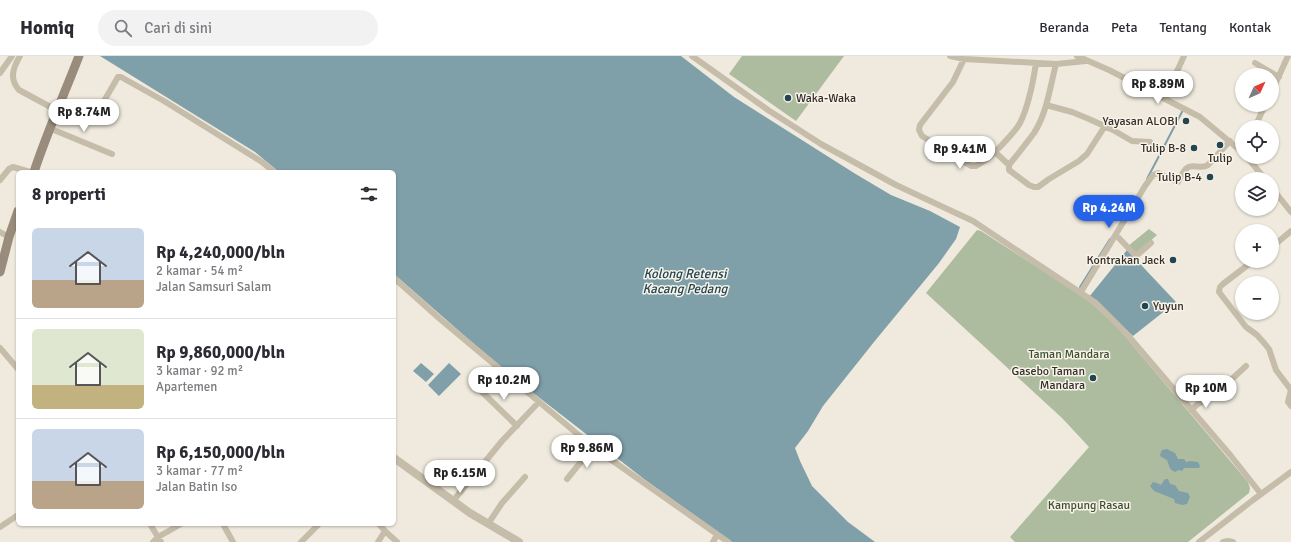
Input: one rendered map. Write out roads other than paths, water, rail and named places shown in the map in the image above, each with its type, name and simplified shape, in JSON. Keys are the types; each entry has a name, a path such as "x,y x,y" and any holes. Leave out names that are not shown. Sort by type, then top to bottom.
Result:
{"main road":[{"path":"35,170 49,128 58,111 79,56"},
{"path":"0,272 9,237 15,227"}],"street":[{"path":"0,73 12,56"},
{"path":"20,56 15,64 13,73 15,86 19,90 58,111 80,120 92,118 97,113 118,78 121,77 190,117 262,162 272,170"},
{"path":"692,56 768,110 822,144 896,185 973,221 1081,292 1096,304 1125,332 1231,456 1261,494"},
{"path":"950,56 1056,64 1088,61"},
{"path":"1077,56 1116,73 1200,117 1235,146"},
{"path":"1165,98 1184,56"},
{"path":"1279,77 1288,56"},
{"path":"964,58 953,82 920,126 919,130 922,136 971,166 982,164 1010,137 1020,123 1029,96 1036,63"},
{"path":"1255,63 1264,68"},
{"path":"1009,165 1034,132 1040,120 1046,105 1056,64"},
{"path":"1046,105 1072,112 1105,126 1132,141 1150,142"},
{"path":"995,152 1009,165 1009,170 1029,185 1038,187 1079,161 1087,154 1105,126"},
{"path":"49,128 112,154"},
{"path":"1081,292 1153,175 1158,173 1178,182 1186,168 1189,166 1204,167 1208,165 1230,141"},
{"path":"1252,164 1259,172"},
{"path":"0,180 9,169 13,167 23,170"},
{"path":"1279,197 1291,212"},
{"path":"1279,241 1291,231"},
{"path":"0,232 9,237"},
{"path":"1116,235 1136,256 1152,244"},
{"path":"1244,268 1223,284 1220,287 1219,292 1246,327 1257,335 1269,349 1276,370 1291,390 1290,404"},
{"path":"396,280 440,319 594,447 728,542"},
{"path":"0,348 16,367"},
{"path":"1191,410 1198,404 1213,396 1246,366"},
{"path":"479,389 517,426"},
{"path":"452,501 489,456 539,402"},
{"path":"567,479 594,447"},
{"path":"396,459 452,501 519,542"},
{"path":"1198,542 1291,472"},
{"path":"488,524 502,503 525,477"},
{"path":"0,527 16,516"},
{"path":"151,526 160,540"},
{"path":"153,542 160,540 178,526"},
{"path":"224,526 233,542"},
{"path":"301,542 317,526"},
{"path":"381,526 397,542"},
{"path":"378,542 385,531"},
{"path":"713,542 717,535"},
{"path":"1223,542 1233,542"}],"water":[{"name":"Kolong Retensi Kacang Pedang","path":"100,56 681,56 734,97 854,173 891,195 930,211 960,227 956,239 939,263 823,406 808,431 795,448 812,486 848,522 875,542 732,542 644,479 523,385 396,276 396,170 277,170 255,152"},
{"name":"Yuyun","path":"1127,250 1176,302 1133,336 1089,297"},
{"path":"421,363 434,374 426,382 413,371"},
{"path":"449,363 461,374 439,396 428,385"},
{"path":"1167,449 1175,453 1178,459 1184,459 1186,462 1198,462 1200,466 1199,468 1184,468 1182,471 1173,471 1167,460 1160,456 1162,450"},
{"path":"1165,479 1168,479 1170,484 1175,485 1179,491 1188,493 1190,497 1187,504 1182,505 1175,503 1174,499 1154,491 1150,486 1153,482 1161,485"}],"waterway":[{"path":"1147,179 1183,110"},
{"path":"1080,287 1110,239"}],"place":[{"name":"Waka-Waka","path":"788,98"},
{"name":"Yayasan ALOBI","path":"1186,121"},
{"name":"Tulip","path":"1220,145"},
{"name":"Tulip B-8","path":"1194,148"},
{"name":"Tulip B-4","path":"1210,177"},
{"name":"Kontrakan Jack","path":"1173,260"},
{"name":"Yuyun","path":"1145,306"},
{"name":"Gasebo Taman Mandara","path":"1093,378"}],"park label":[{"name":"Taman Mandara","path":"1069,354"},
{"name":"Kampung Rasau","path":"1089,505"}]}
